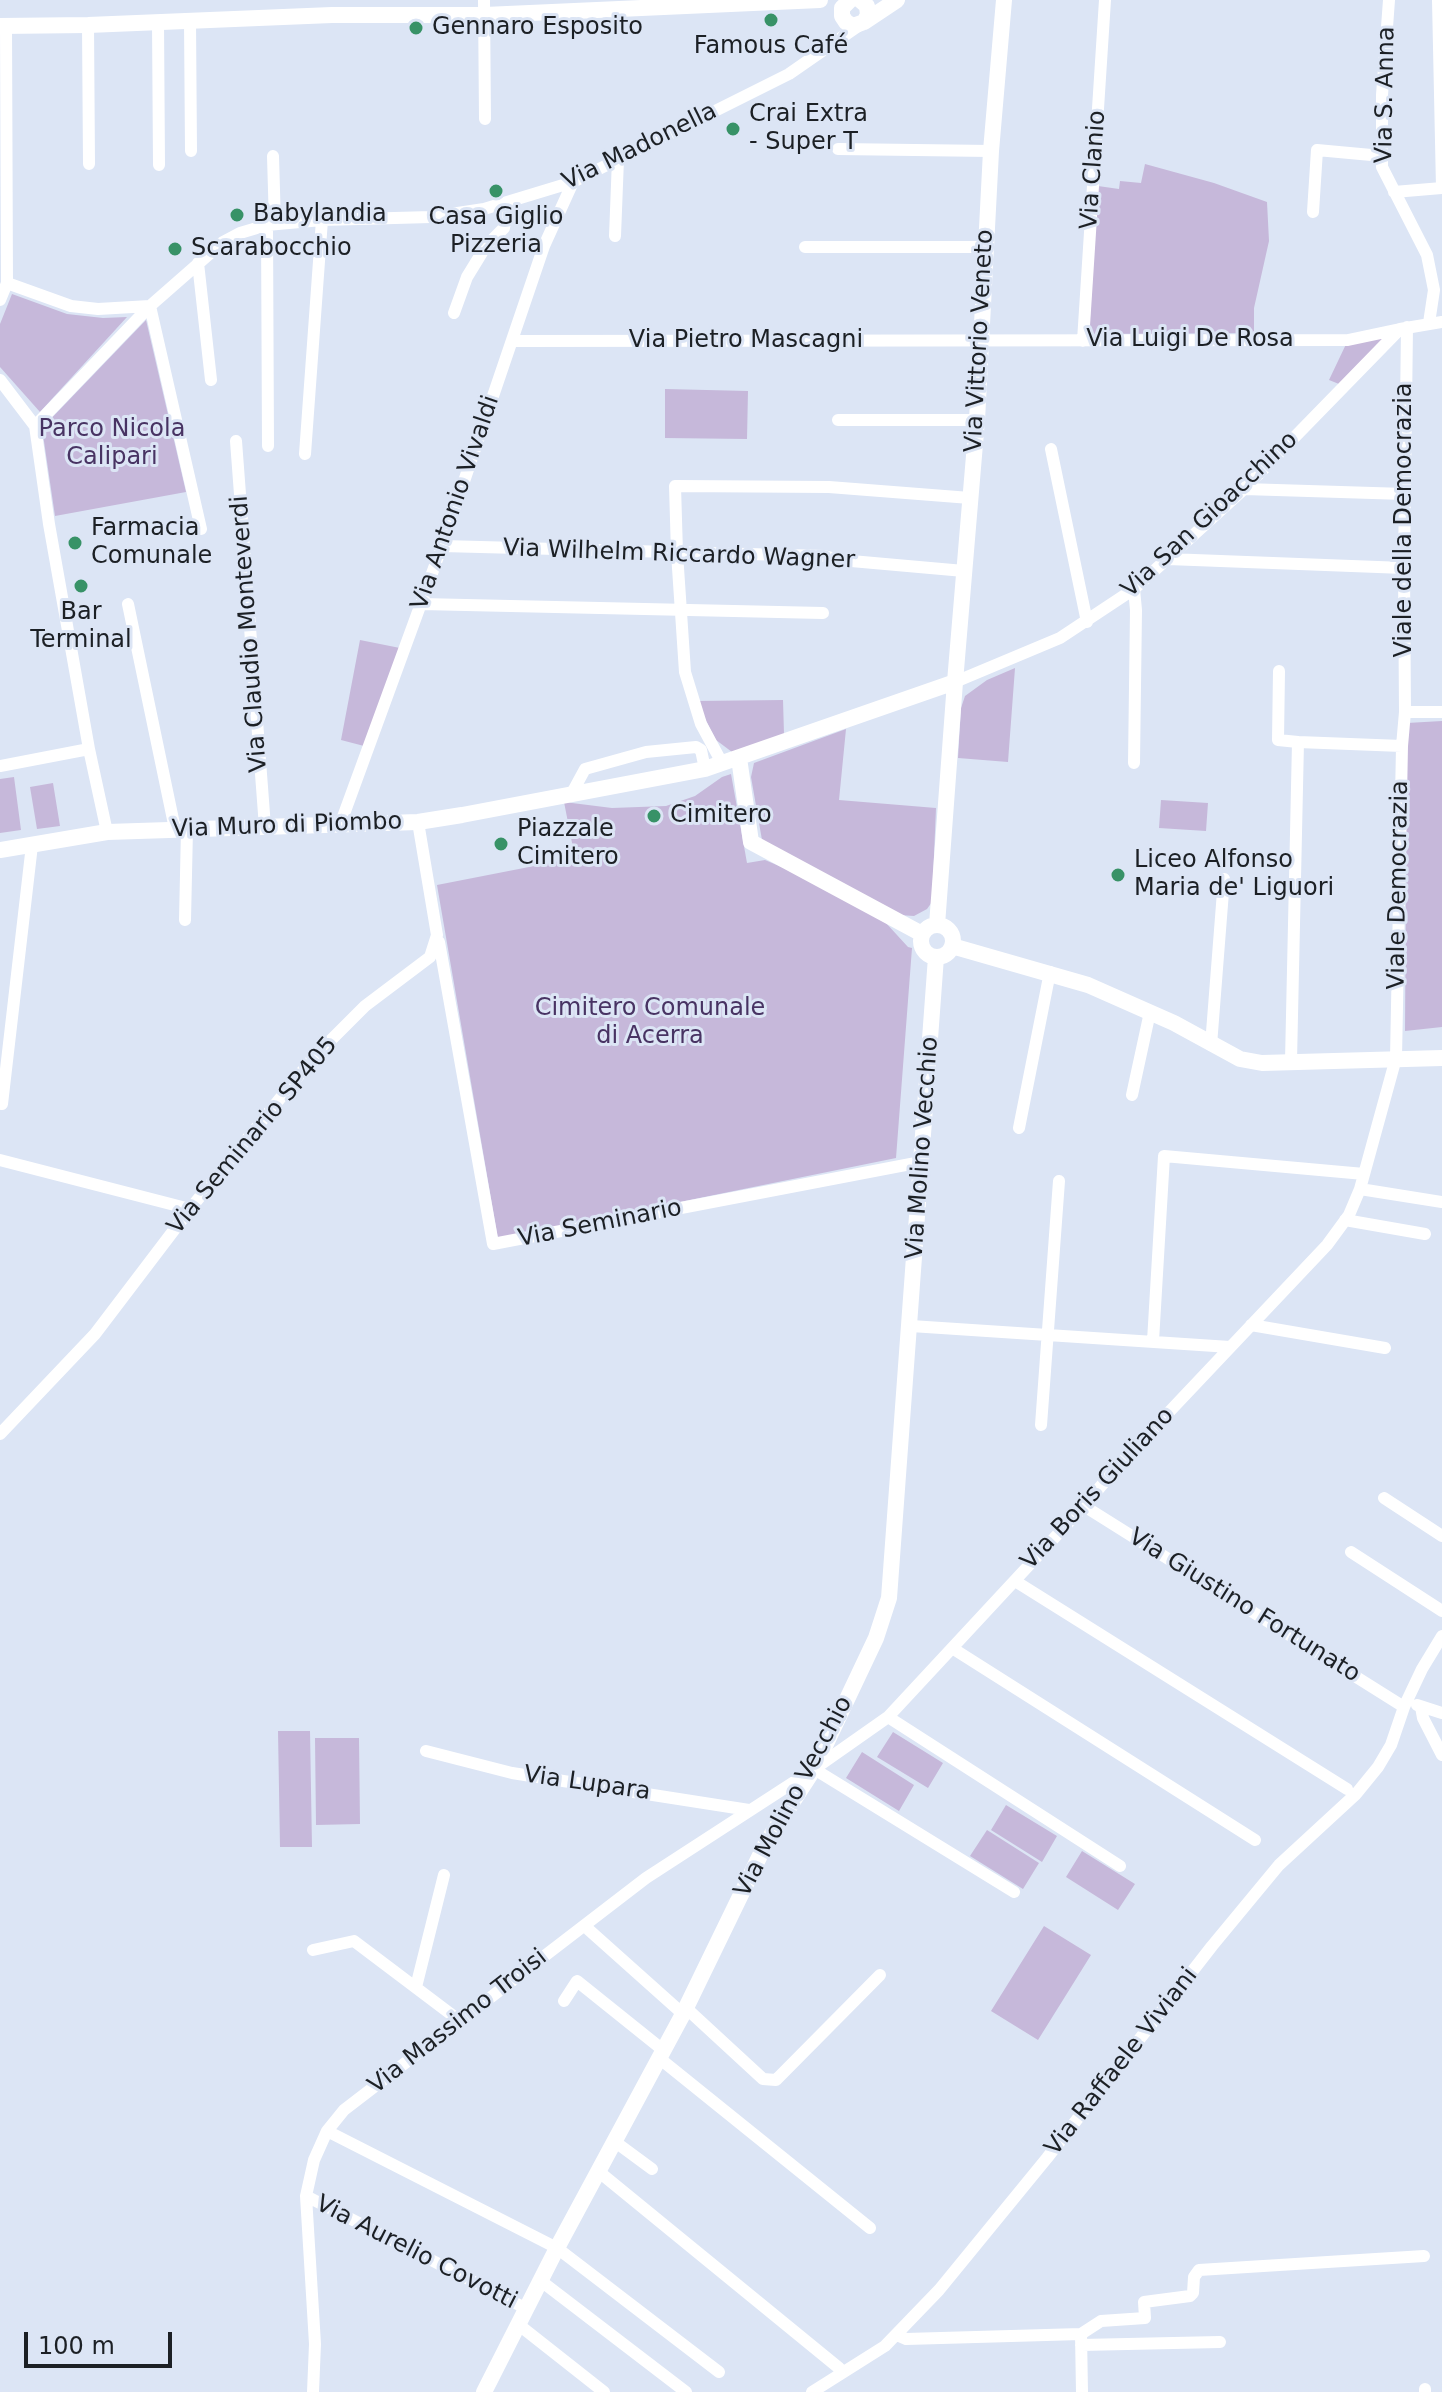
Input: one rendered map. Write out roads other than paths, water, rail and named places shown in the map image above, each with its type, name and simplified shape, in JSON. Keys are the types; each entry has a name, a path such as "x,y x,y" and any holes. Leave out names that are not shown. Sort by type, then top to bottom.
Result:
{"street":[{"path":"860,0 898,0"},
{"path":"0,300 7,283 3,26 190,21 332,8 802,1 848,12 868,10 860,0"},
{"path":"831,46 848,12 898,0"},
{"name":"Via Vittorio Veneto","path":"955,682 977,420 991,151 1004,0"},
{"name":"Via Clanio","path":"1083,341 1105,0"},
{"name":"Via S. Anna","path":"1389,0 1382,95 1384,175 1427,255 1436,322"},
{"path":"1394,192 1442,188 1438,0"},
{"path":"484,7 485,119"},
{"name":"Via Madonella","path":"35,426 150,306 223,242 240,233 271,225 322,220 431,217 508,202 573,182 789,74 831,46 848,12"},
{"path":"190,21 191,151"},
{"path":"158,22 159,165"},
{"path":"88,25 89,164"},
{"path":"838,149 991,151"},
{"path":"1313,212 1317,150 1382,156"},
{"path":"268,446 273,156"},
{"path":"615,236 618,159"},
{"name":"Via Antonio Vivaldi","path":"340,825 442,546 544,246 573,182"},
{"path":"454,313 467,277 486,246 504,228 508,202"},
{"path":"305,454 322,220"},
{"path":"805,247 986,247"},
{"path":"198,263 211,380"},
{"path":"7,283 71,306 98,309 150,306 201,529"},
{"path":"1403,328 1436,322"},
{"name":"Via Luigi De Rosa","path":"980,341 1348,340 1403,328"},
{"name":"Via San Gioacchino","path":"955,682 1060,638 1134,589 1244,489 1403,328"},
{"name":"Viale della Democrazia","path":"1403,328 1405,712"},
{"name":"Via Pietro Mascagni","path":"512,341 980,341"},
{"path":"1,386 35,426 49,524 107,832"},
{"path":"838,420 977,420"},
{"name":"Via Claudio Monteverdi","path":"236,441 265,827"},
{"path":"1051,449 1087,622"},
{"path":"722,763 701,724 685,672 675,486 829,487 970,498"},
{"path":"1244,489 1405,494"},
{"name":"Via Wilhelm Riccardo Wagner","path":"442,546 824,556 964,571"},
{"path":"1168,559 1404,568"},
{"path":"1134,589 1134,763"},
{"path":"128,604 181,829 185,920"},
{"path":"421,604 823,613"},
{"path":"1279,671 1278,740 1402,746"},
{"path":"937,925 955,682"},
{"name":"Via Muro di Piombo","path":"0,850 107,832 418,822 705,769 955,682"},
{"path":"1405,712 1442,712"},
{"name":"Viale Democrazia","path":"1396,1058 1405,712"},
{"path":"1291,1061 1298,742"},
{"path":"572,793 585,769 638,754 696,747 701,750 705,769"},
{"path":"0,766 89,749"},
{"path":"739,758 751,842 922,934"},
{"path":"418,822 437,935"},
{"path":"2,1104 32,845"},
{"path":"1211,1045 1224,879"},
{"path":"937,925 949,931 952,946 946,954 936,957 923,950 922,934 929,927 937,925"},
{"name":"Via Seminario","path":"437,935 493,1244 921,1162"},
{"name":"Via Seminario SP405","path":"0,1434 77,1356 190,1209 313,1058 365,1006 430,957 437,935"},
{"path":"952,946 1088,985 1150,1012 1240,1059 1262,1063 1442,1058"},
{"name":"Via Molino Vecchio","path":"484,2392 684,2011 766,1843 814,1769 876,1638 889,1598 936,957"},
{"path":"1019,1128 1050,972"},
{"path":"1132,1095 1150,1012"},
{"name":"Via Boris Giuliano","path":"814,1769 888,1717 1118,1466 1327,1245 1345,1220 1360,1189 1396,1058"},
{"path":"1153,1341 1164,1156 1364,1174"},
{"path":"0,1160 190,1209"},
{"path":"1041,1425 1059,1181"},
{"path":"1360,1189 1442,1202"},
{"path":"1345,1220 1425,1234"},
{"path":"1251,1325 1385,1348"},
{"path":"911,1326 1230,1347"},
{"path":"1384,1498 1442,1536"},
{"name":"Via Giustino Fortunato","path":"1084,1506 1406,1703 1442,1713"},
{"path":"1351,1552 1442,1611"},
{"path":"1015,1581 1347,1789"},
{"name":"Via Raffaele Viviani","path":"812,2392 885,2346 939,2290 1279,1865 1356,1794 1391,1745 1406,1703 1442,1636"},
{"path":"952,1648 1255,1840"},
{"path":"1421,1707 1423,1718 1442,1755"},
{"path":"888,1717 1120,1866"},
{"name":"Via Lupara","path":"426,1751 512,1773 749,1810"},
{"path":"814,1769 1014,1892"},
{"name":"Via Massimo Troisi","path":"313,2392 315,2344 306,2196 314,2160 327,2131 344,2110 646,1878 814,1769"},
{"path":"416,1987 444,1875"},
{"path":"589,1930 763,2079 776,2080 880,1975"},
{"path":"313,1950 354,1941 460,2021"},
{"path":"564,2001 577,1981 870,2228"},
{"path":"327,2131 557,2248 719,2372"},
{"path":"614,2141 652,2169"},
{"path":"598,2171 839,2368"},
{"name":"Via Aurelio Covotti","path":"306,2196 523,2317 604,2392"},
{"path":"1082,2392 1081,2340 1101,2321 1145,2318 1144,2302 1190,2296 1194,2277 1199,2270 1424,2256"},
{"path":"541,2281 686,2392"},
{"path":"897,2335 906,2339 1220,2342"}],"place":[{"name":"Famous Café","path":"771,20"},
{"name":"Gennaro Esposito","path":"416,28"},
{"name":"Crai Extra - Super T","path":"733,129"},
{"name":"Casa Giglio Pizzeria","path":"496,191"},
{"name":"Babylandia","path":"237,215"},
{"name":"Scarabocchio","path":"175,249"},
{"name":"Farmacia Comunale","path":"75,543"},
{"name":"Bar Terminal","path":"81,586"},
{"name":"Cimitero","path":"654,816"},
{"name":"Piazzale Cimitero","path":"501,844"},
{"name":"Liceo Alfonso Maria de' Liguori","path":"1118,875"}],"park label":[{"name":"Parco Nicola Calipari","path":"112,444"},
{"name":"Cimitero Comunale di Acerra","path":"650,1023"}]}
